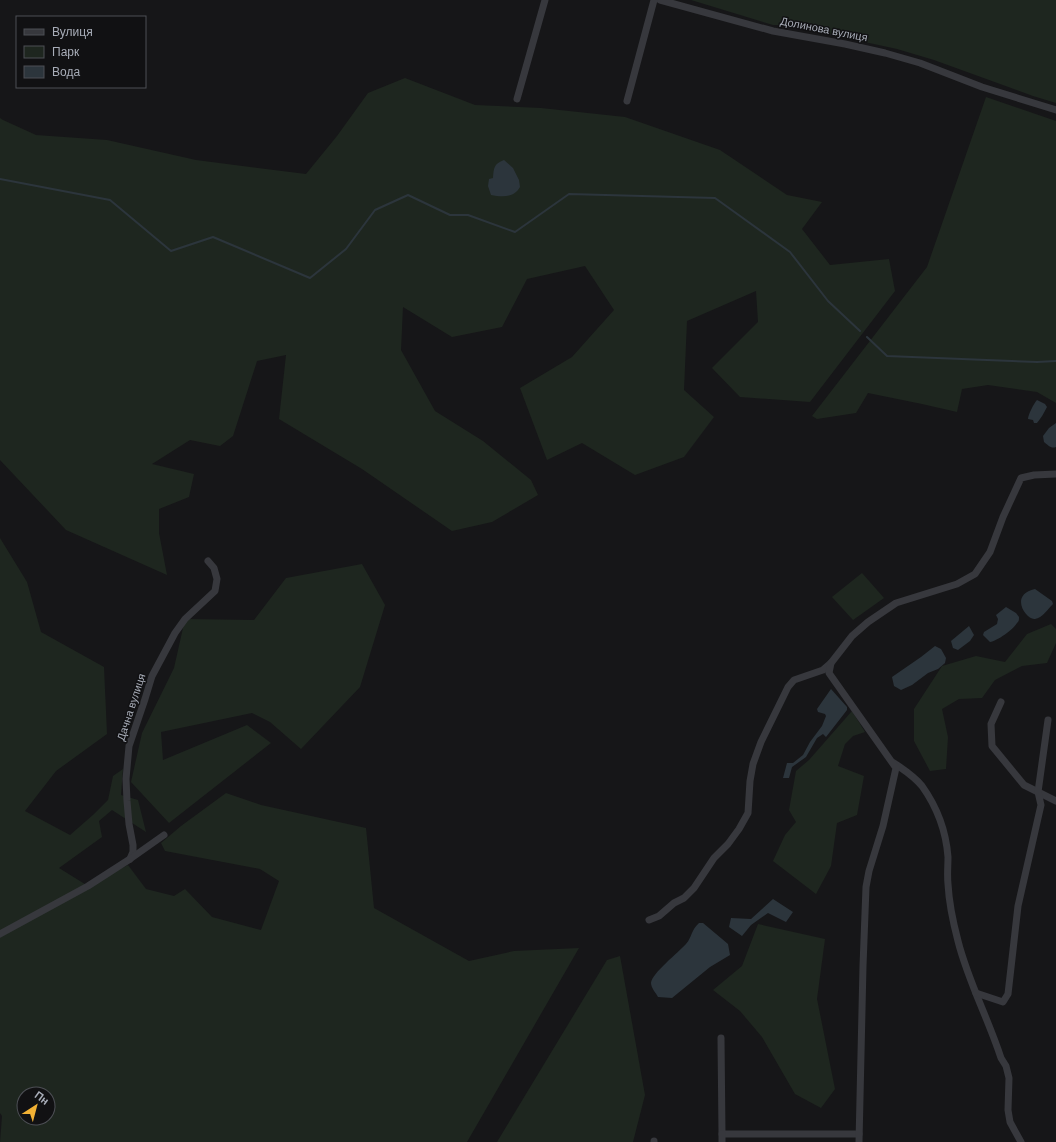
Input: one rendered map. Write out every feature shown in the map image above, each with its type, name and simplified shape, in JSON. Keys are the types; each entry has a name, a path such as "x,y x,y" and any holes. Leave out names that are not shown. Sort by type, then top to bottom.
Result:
{"street":[{"path":"517,99 545,0"},
{"path":"627,101 654,0"},
{"name":"Долинова вулиця","path":"660,0 773,31 885,52 920,63 982,87 1056,110"},
{"path":"859,1142 866,887 869,871 883,826 896,768 829,673 832,664 852,636 868,622 896,603 957,584 975,574 990,552 1003,517 1021,478 1034,475 1056,474"},
{"name":"Дачна вулиця","path":"130,859 133,852 133,845 129,824 126,779 129,746 152,676 175,633 185,619 215,590 218,579 214,568 208,561"},
{"path":"649,920 659,916 674,903 684,898 694,888 714,858 728,844 739,829 748,813 752,764 788,687 794,680 823,670 832,664"},
{"path":"1001,702 991,724 992,746 1024,785 1056,801"},
{"path":"976,993 1003,1002 1008,994 1018,906 1042,805 1038,792 1048,720"},
{"path":"891,760 910,773 921,785 943,828 948,857 948,884 953,922 958,942 976,993 1001,1058 1006,1066 1009,1078 1008,1110 1010,1122 1021,1142"},
{"path":"0,934 88,886 164,835"},
{"path":"721,1038 722,1142"},
{"path":"722,1134 782,1138 859,1134"}],"green space":[{"path":"691,0 1056,0 1056,103 934,60 897,49 786,25 773,25"},
{"path":"405,78 475,105 541,108 625,117 720,150 787,195 822,202 802,229 830,265 889,259 895,291 810,402 740,397 712,368 758,322 756,291 687,321 684,390 714,417 684,457 635,475 582,443 547,460 520,388 572,357 614,310 585,266 527,279 502,327 452,337 403,307 401,350 435,411 483,441 531,480 538,495 492,522 452,531 362,469 279,419 286,355 257,361 233,436 220,446 190,440 152,464 194,474 189,497 159,509 159,533 167,575 66,530 0,460 0,118 36,135 107,140 196,160 306,174 337,136 368,93"},
{"path":"986,97 1056,121 1056,403 1037,392 988,385 962,389 957,412 868,393 856,413 817,419 812,416 927,267"},
{"path":"0,538 27,582 41,632 104,667 107,734 56,771 25,811 70,835 108,800 113,776 123,769 121,795 138,800 146,832 112,810 99,821 102,837 59,868 88,886 128,865 146,889 174,896 185,889 212,917 261,930 279,881 260,869 165,851 161,843 181,826 226,793 261,805 366,828 374,908 469,961 514,951 579,948 467,1142 0,1142 2,1116 0,1113"},
{"path":"362,564 385,605 360,687 301,749 270,722 252,713 161,732 163,760 247,725 271,743 169,823 131,782 142,733 174,668 185,619 254,620 286,578"},
{"path":"862,573 884,598 853,620 832,597"},
{"path":"1051,624 1056,629 1056,643 1047,663 1022,666 995,680 982,698 959,699 942,709 948,737 946,769 930,771 914,741 914,709 942,666 976,656 1005,662 1027,634"},
{"path":"852,711 865,732 853,736 845,744 838,766 864,776 857,815 837,823 831,866 816,894 773,861 785,835 796,822 789,810 796,771 809,760"},
{"path":"758,924 825,939 817,999 835,1089 821,1108 795,1094 762,1037 740,1011 713,990 742,966"},
{"path":"620,956 645,1095 633,1142 497,1142 607,960"}],"water":[{"path":"504,160 513,168 519,180 520,187 511,195 491,195 488,186 489,179 493,178 496,165"},
{"path":"1037,400 1045,404 1047,407 1037,423 1034,423 1033,420 1028,419 1031,409"},
{"path":"1056,423 1056,447 1053,447 1044,442 1043,436 1049,428"},
{"path":"1035,589 1052,601 1053,604 1038,618 1032,619 1024,612 1021,602 1022,596"},
{"path":"1006,607 1016,613 1019,617 1019,621 1005,635 990,642 983,635 984,632 997,624 998,619 996,615"},
{"path":"969,626 974,635 970,641 958,650 953,648 951,641"},
{"path":"935,646 941,649 946,658 945,663 912,685 901,690 894,686 892,677"},
{"path":"831,689 847,707 847,710 826,737 823,734 817,738 806,757 792,767 789,778 783,778 787,763 793,763 803,755 810,742 822,726 826,716 825,714 818,712 817,709"},
{"path":"773,899 793,912 786,922 768,913 751,925 742,936 729,927 731,918 751,919"},
{"path":"699,923 703,923 728,944 730,955 710,967 672,998 658,997 651,985 652,979 660,969 686,944 694,928"}],"waterway":[{"path":"0,179 110,200 171,251 213,237 310,278 346,249 375,210 408,195 450,215 468,215 515,232 569,194 715,198 790,252 828,301 860,331"},
{"path":"867,337 887,356 1037,362 1056,361"}]}
